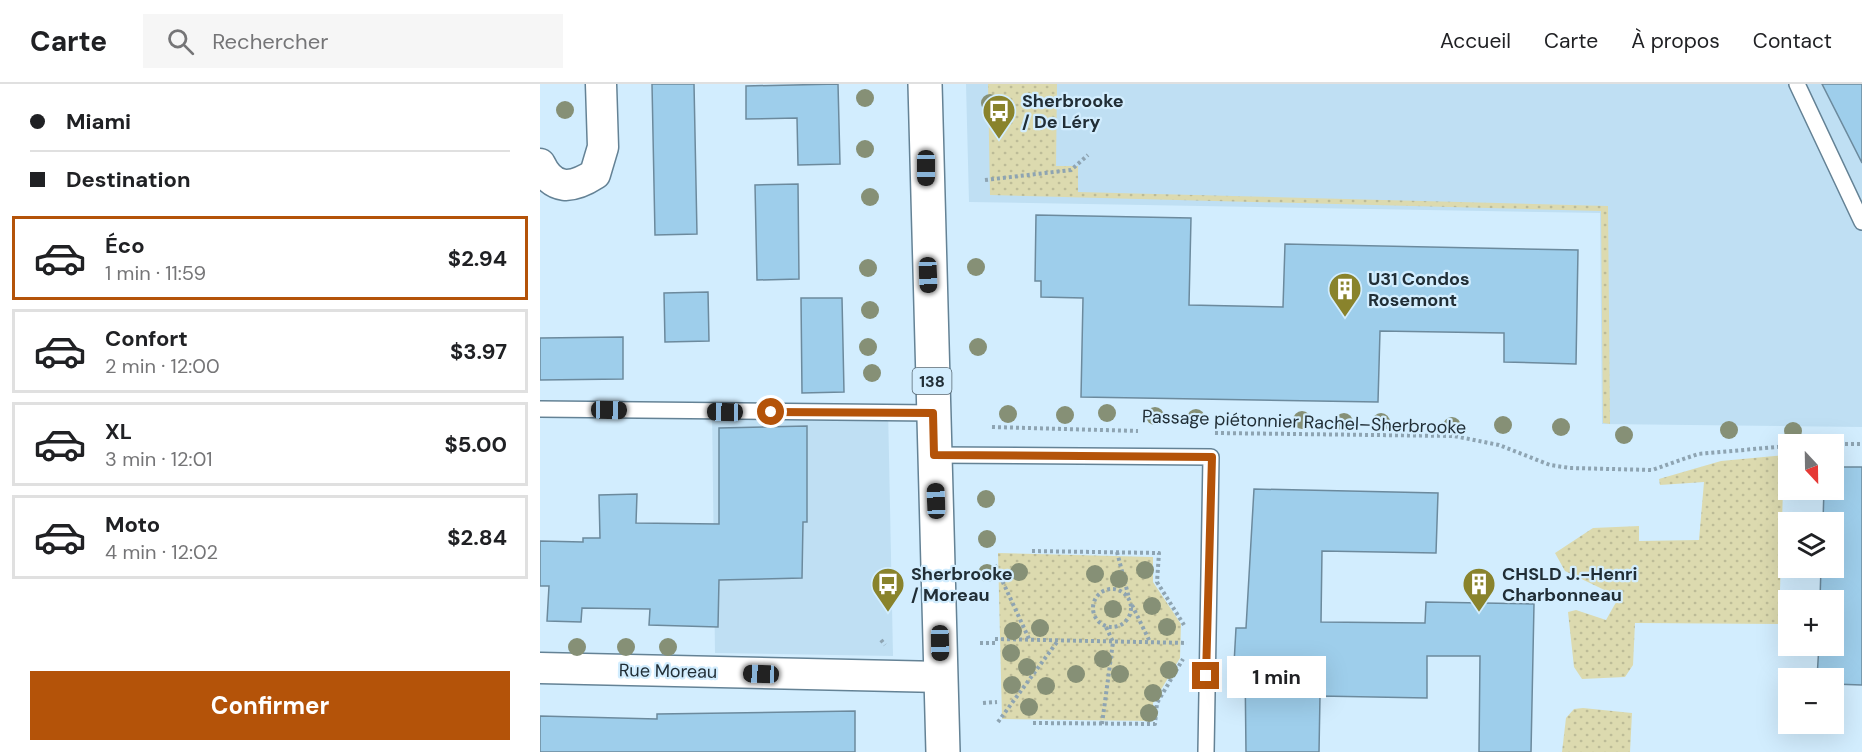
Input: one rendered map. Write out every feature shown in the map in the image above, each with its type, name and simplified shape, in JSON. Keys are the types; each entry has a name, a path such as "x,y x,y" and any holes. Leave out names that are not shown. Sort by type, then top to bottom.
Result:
{"main road":[{"name":"138","path":"925,84 943,752"}],"street":[{"path":"540,164 546,177 557,183 571,185 595,174 601,161 603,147 601,84"},
{"name":"Rue Moreau","path":"540,668 941,677"}],"lane":[{"path":"1797,84 1862,222"},
{"path":"540,409 933,413"},
{"path":"934,455 1212,457 1206,752"}],"path":[{"path":"985,180 1071,170 1088,155"},
{"name":"Passage piétonnier Rachel–Sherbrooke","path":"992,427 1143,431"},
{"name":"Passage piétonnier Rachel–Sherbrooke","path":"1213,433 1454,436 1499,445 1550,465 1652,470 1698,454 1778,447"},
{"path":"1844,444 1862,444"},
{"path":"1032,551 1159,553 1157,582 1184,624 1185,642 1183,660 1157,703 1155,724 1033,723"},
{"path":"1117,552 1130,602 1150,642"},
{"path":"995,565 1030,641"},
{"path":"1102,724 1113,642 1106,626 1097,619 1094,613 1095,600 1104,591 1118,590 1130,602"},
{"path":"1106,626 1118,626 1127,620 1130,602"},
{"path":"881,640 885,645"},
{"path":"981,643 995,641 1185,642 1207,647"},
{"path":"998,722 1057,641"},
{"path":"983,703 997,702"}],"shaded area":[{"path":"966,84 1862,84 1862,427 1602,424 1600,213 969,202"},
{"path":"988,84 1057,84 1056,166 1078,166 1078,192 1608,206 1610,424 1603,423 1601,211 990,195"},
{"path":"712,407 888,407 893,656 715,653"},
{"path":"1778,456 1778,500 1783,500 1782,512 1778,512 1778,578 1780,578 1778,624 1635,623 1633,665 1625,677 1582,679 1574,667 1568,612 1576,610 1606,620 1619,597 1565,571 1555,553 1593,528 1639,526 1639,541 1699,540 1704,482 1660,485 1659,479 1721,461"},
{"path":"998,553 1153,557 1153,582 1181,624 1180,658 1153,703 1153,721 1002,719"},
{"path":"1574,709 1632,713 1630,752 1562,752 1566,718"}],"building":[{"path":"652,84 694,84 697,234 655,235"},
{"path":"838,84 840,164 798,165 797,118 746,119 746,86"},
{"path":"1822,84 1862,84 1862,163"},
{"path":"798,184 799,279 757,280 755,185"},
{"name":"U31 Condos Rosemont","path":"1036,215 1191,218 1189,305 1283,307 1285,244 1578,250 1576,364 1504,362 1504,333 1380,331 1378,402 1081,397 1083,298 1041,297 1041,281 1035,281"},
{"path":"708,292 709,341 665,342 664,293"},
{"path":"801,298 842,298 844,392 802,393"},
{"path":"623,337 623,379 540,380 540,338"},
{"path":"807,426 807,522 803,522 802,578 719,580 718,627 649,625 650,609 582,608 581,622 547,621 549,586 540,586 540,541 583,542 583,538 600,538 599,495 637,494 636,523 719,524 719,428"},
{"path":"1844,467 1862,467 1862,685 1844,684 1844,668 1818,668 1818,656 1844,656 1844,590 1820,590 1821,578 1844,578 1844,512 1823,512 1824,500 1844,500"},
{"name":"CHSLD J.-Henri Charbonneau","path":"1254,489 1438,493 1436,553 1322,551 1321,622 1425,623 1426,602 1534,604 1531,752 1479,752 1480,656 1427,656 1427,698 1320,696 1319,752 1246,752 1245,664 1234,664 1236,628 1246,628"},
{"path":"855,711 855,752 540,752 540,716 657,719 657,714"}],"place":[{"name":"Sherbrooke / De Léry","path":"999,140"},
{"name":"U31 Condos Rosemont","path":"1345,318"},
{"name":"Sherbrooke / Moreau","path":"888,613"},
{"name":"CHSLD J.-Henri Charbonneau","path":"1479,613"}],"route":[{"path":"771,412 933,413 934,455 1212,457 1206,676"}]}
